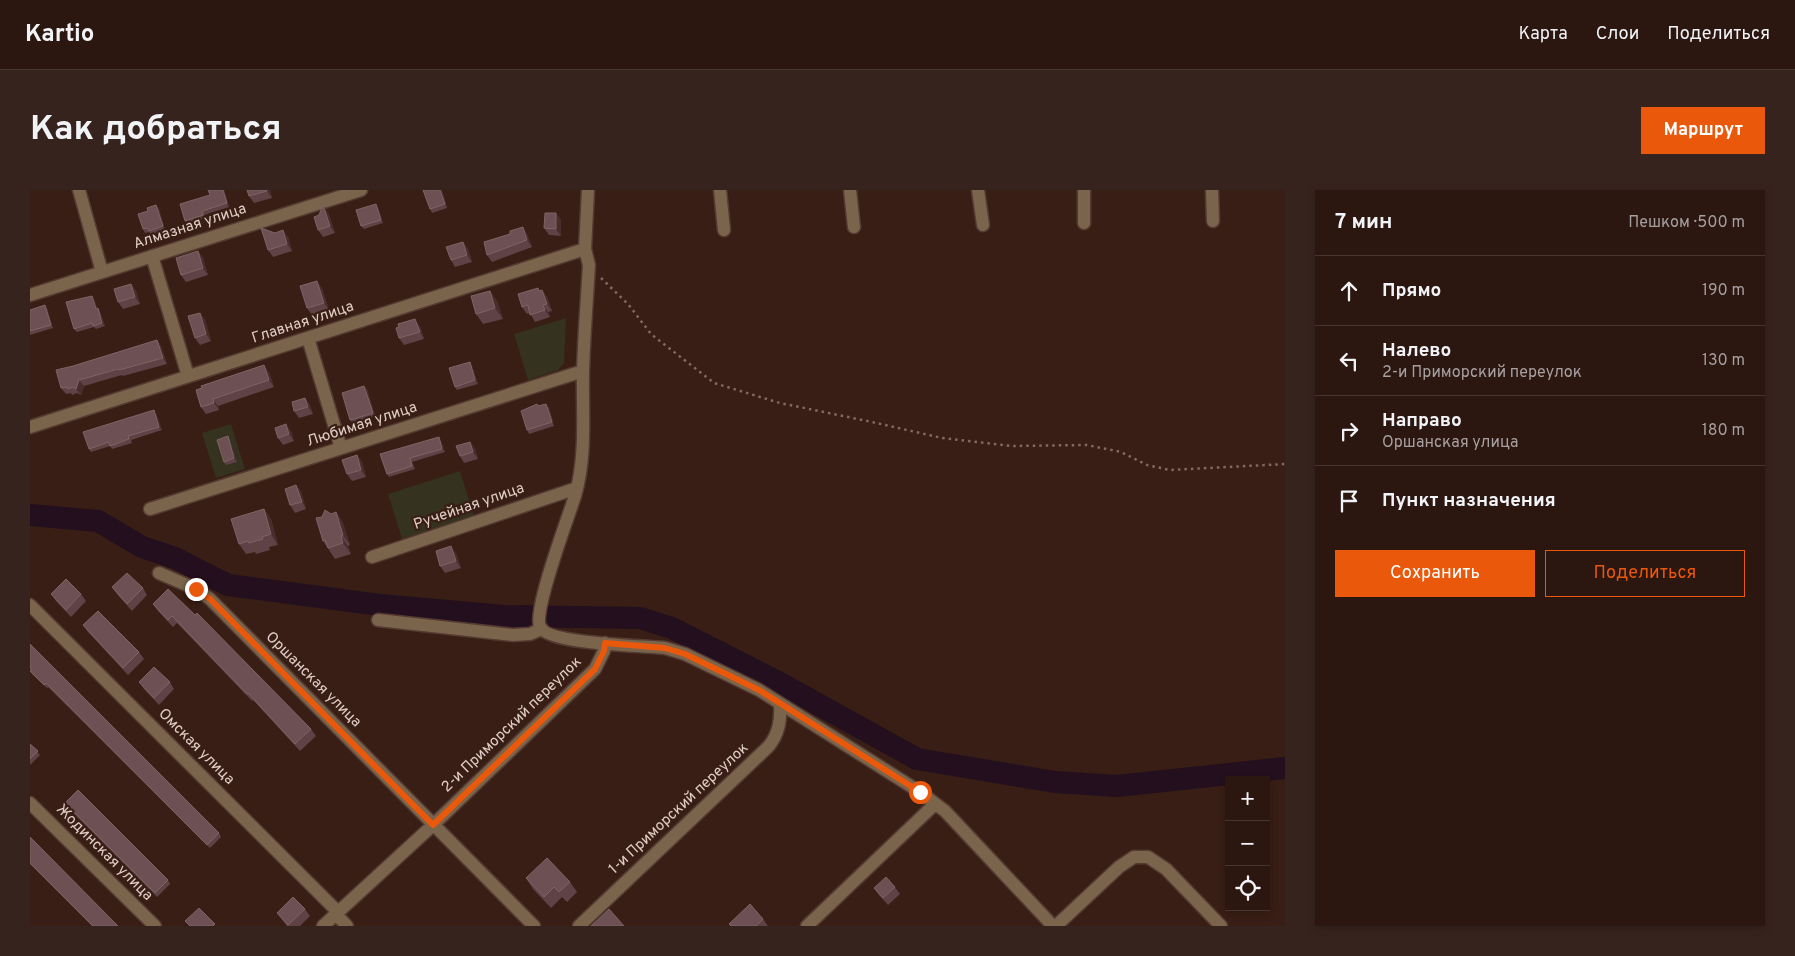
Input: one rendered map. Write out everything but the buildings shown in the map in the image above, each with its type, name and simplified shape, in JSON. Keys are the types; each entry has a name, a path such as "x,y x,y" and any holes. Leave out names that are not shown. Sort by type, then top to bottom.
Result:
{"street":[{"path":"80,190 102,272"},
{"name":"Алмазная улица","path":"30,295 361,190"},
{"path":"588,190 586,249 589,265 583,371 583,448 581,472 542,596 540,619 546,634 556,638 665,648 685,654 759,690 936,804 1054,926 1119,866 1134,857 1148,857 1166,869 1221,926"},
{"path":"720,190 724,230"},
{"path":"850,190 854,227"},
{"path":"978,190 983,225"},
{"path":"1084,190 1084,223"},
{"path":"1212,190 1213,221"},
{"name":"Главная улица","path":"30,427 586,249"},
{"path":"152,256 188,376"},
{"path":"308,338 341,448"},
{"name":"Любимая улица","path":"150,509 583,371"},
{"name":"Ручейная улица","path":"372,557 577,488"},
{"name":"Оршанская улица","path":"159,572 196,589 210,599 534,926"},
{"name":"Омская улица","path":"30,605 337,913 347,926"},
{"path":"378,620 512,635 530,634 540,619"},
{"name":"2-и Приморский переулок","path":"323,926 433,825 595,669 604,651 605,643"},
{"name":"1-и Приморский переулок","path":"579,926 769,746 776,737 780,726 780,704"},
{"name":"Жодинская улица","path":"30,803 155,926"},
{"path":"807,926 936,804"}],"path":[{"path":"589,265 628,304 651,334 714,383 780,403 942,438 1011,446 1087,445 1121,452 1147,465 1170,470 1285,464"}],"shaded area":[{"path":"566,318 564,363 558,370 528,380 514,334"},
{"path":"231,424 245,469 216,478 202,433"},
{"path":"460,471 474,516 402,539 388,494"}],"waterway":[{"path":"30,515 98,521 142,547 175,558 228,585 380,605 504,616 640,618 672,628 776,681 917,759 1055,782 1117,786 1285,768"}],"route":[{"path":"196,589 210,599 433,825 595,669 604,651 605,643 665,648 685,654 759,690 920,792"}]}
